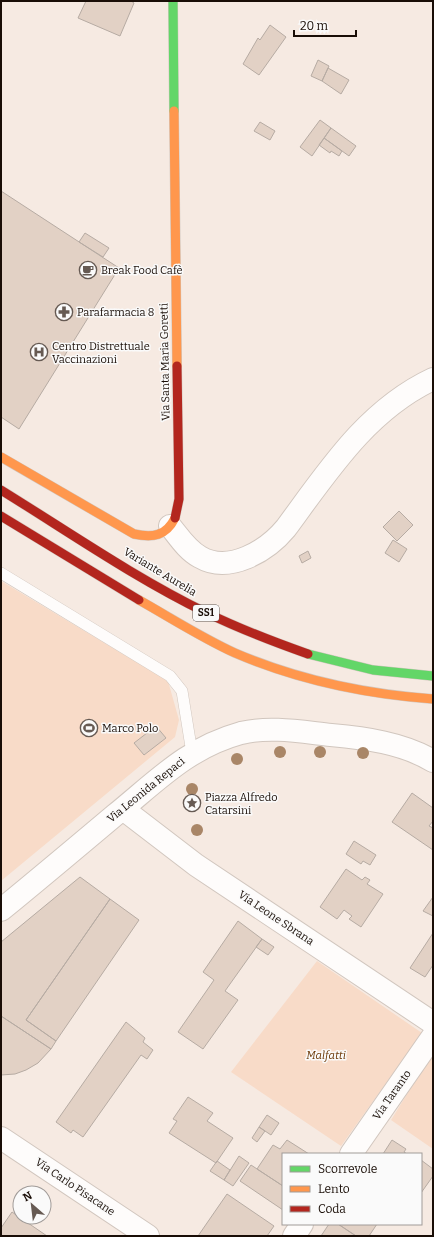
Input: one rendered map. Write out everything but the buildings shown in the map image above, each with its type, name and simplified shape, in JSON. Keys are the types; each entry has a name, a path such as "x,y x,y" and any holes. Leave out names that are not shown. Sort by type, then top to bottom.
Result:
{"main road":[{"name":"Via Santa Maria Goretti","path":"170,526 176,515 179,499 173,1"},
{"path":"1,457 134,534 155,537 165,532 170,526"},
{"name":"Variante Aurelia","path":"1,490 172,594 252,635 289,649 362,669 408,676 433,676"},
{"name":"SS1","path":"1,516 184,627 235,652 281,670 334,685 378,694 433,699"}],"street":[{"path":"170,526 194,554 209,562 221,563 235,561 255,553 283,532 353,439 389,407 433,379"},
{"name":"Via Leonida Repaci","path":"1,910 123,809 160,776 192,753 241,733 258,730 283,730 357,737 390,744 432,760"},
{"name":"Via Leone Sbrana","path":"123,809 196,865 433,1023"},
{"name":"Via Taranto","path":"352,1153 433,1036"},
{"name":"Via Carlo Pisacane","path":"1,1138 148,1236"},
{"path":"294,1236 301,1225"}],"lane":[{"path":"1,573 170,676 182,691 192,753"}],"green space":[{"name":"Marco Polo","path":"1,581 168,681 179,720 175,737 1,881"},
{"name":"Malfatti","path":"317,961 422,1033 341,1146 231,1072"},
{"path":"433,1052 433,1149 391,1120"}],"traffic: fast":[{"path":"173,1 174,111"},
{"path":"308,654 373,670 433,676"}],"traffic: slow":[{"path":"174,111 177,366"},
{"path":"1,457 134,534 147,536 158,534 167,529 175,518"},
{"path":"139,600 223,647 259,663 332,684 382,694 433,699"}],"traffic: jam":[{"path":"175,518 179,499 177,366"},
{"path":"1,490 128,570 180,599 232,624 308,654"},
{"path":"1,516 139,600"}],"place":[{"name":"Break Food Cafè","path":"88,270"},
{"name":"Parafarmacia 8","path":"64,312"},
{"name":"Centro Distrettuale Vaccinazioni","path":"39,352"},
{"name":"Marco Polo","path":"89,728"},
{"name":"Piazza Alfredo Catarsini","path":"192,803"}]}
